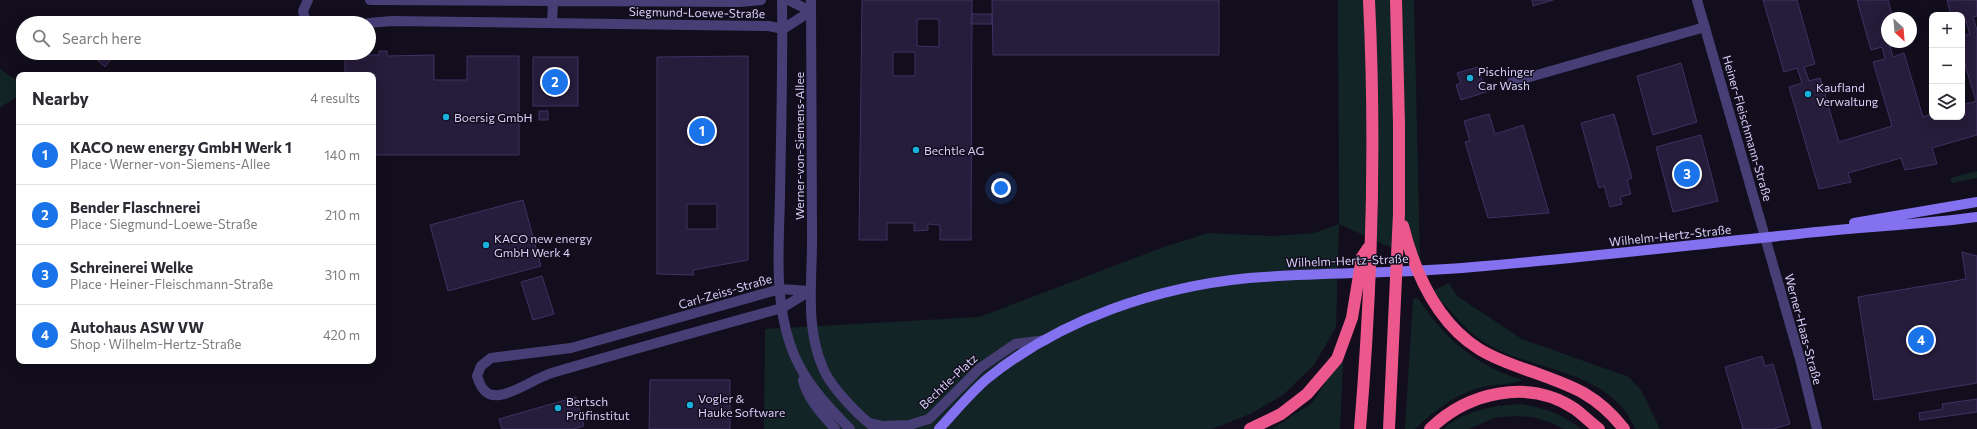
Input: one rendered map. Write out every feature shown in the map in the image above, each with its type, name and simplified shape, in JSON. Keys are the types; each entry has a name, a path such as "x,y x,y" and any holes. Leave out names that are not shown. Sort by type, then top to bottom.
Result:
{"highway":[{"path":"1360,429 1363,288 1368,252 1372,94 1370,0"},
{"path":"1389,429 1397,286 1403,252 1399,213 1399,124 1396,0"},
{"path":"1403,252 1441,313 1459,334 1480,349 1529,371 1572,386 1592,397 1613,415 1624,429"},
{"path":"1250,429 1281,414 1307,394 1337,359 1363,288"},
{"path":"1430,429 1451,411 1463,404 1492,394 1512,392 1530,393 1553,399 1575,409 1599,429"}],"main road":[{"name":"Wilhelm-Hertz-Straße","path":"1799,233 1887,216 1975,202"},
{"name":"Wilhelm-Hertz-Straße","path":"939,429 972,392 987,379 1015,358 1078,323 1116,308 1158,295 1221,282 1294,276 1470,268 1799,233 1977,218"}],"street":[{"path":"304,16 303,11 308,0"},
{"name":"Siegmund-Loewe-Straße","path":"370,0 740,2 762,0"},
{"name":"Werner-von-Siemens-Allee","path":"780,289 778,259 782,0"},
{"path":"788,0 811,11"},
{"name":"Werner-von-Siemens-Allee","path":"810,291 812,258 811,0"},
{"name":"Heiner-Fleischmann-Straße","path":"1697,0 1765,237"},
{"path":"552,23 553,1"},
{"path":"782,29 811,11"},
{"name":"Siegmund-Loewe-Straße","path":"376,22 392,21 769,26 782,29"},
{"path":"1512,82 1705,27"},
{"name":"Werner-Haas-Straße","path":"1765,237 1800,359 1817,429"},
{"path":"780,289 782,308 790,344 801,370 805,388 819,410 835,429"},
{"name":"Carl-Zeiss-Straße","path":"780,289 810,291 782,308 551,373 499,395 485,392 480,386 476,376 481,366 491,358 571,348 780,289"},
{"path":"810,291 810,317 814,342 823,370 844,398 865,421 876,429"},
{"name":"Bechtle-Platz","path":"865,421 883,426 909,425 929,419 980,368 1009,348 1015,344 1046,340"},
{"path":"571,348 576,366"},
{"path":"801,370 823,403 850,429"}],"shaded area":[{"path":"1338,0 1414,0 1420,261 1339,224"},
{"path":"0,69 16,80 16,97 0,108"},
{"path":"1977,171 1977,178 1952,183 1950,178"},
{"path":"1339,224 1336,327 1314,365 1283,395 1250,414 1212,429 764,429 765,329 979,317 1164,247 1208,233 1273,236 1314,233"},
{"path":"1449,283 1457,296 1522,339 1629,377 1641,390 1660,429 1636,429 1621,406 1606,393 1590,383 1499,350 1482,341 1462,324 1433,291"},
{"path":"1417,298 1435,322 1465,351 1497,371 1520,379 1521,381 1487,386 1472,390 1446,404 1415,429 1405,429 1413,299"},
{"path":"1343,363 1340,429 1272,429 1312,403 1335,368"},
{"path":"1520,404 1552,412 1581,429 1564,429 1533,417 1514,416 1494,418 1469,429 1443,429 1460,417 1479,410"}],"building":[{"name":"Bechtle AG","path":"862,0 972,0 971,240 940,240 940,225 928,224 928,230 914,231 914,223 887,223 887,240 859,240","holes":["917,19 939,19 939,47 917,46","893,52 915,52 915,76 893,76"]},
{"path":"992,0 1219,0 1219,55 993,55"},
{"path":"1532,0 1553,0 1533,6"},
{"name":"Kaufland Verwaltung","path":"1763,0 1797,0 1815,64 1804,67 1809,81 1820,78 1839,142 1892,126 1873,62 1885,59 1882,48 1890,48 1893,57 1904,53 1923,117 1929,115 1929,120 1965,120 1965,104 1976,101 1965,65 1965,35 1970,34 1965,21 1965,12 1950,12 1947,0 1977,0 1977,16 1973,17 1977,30 1977,135 1932,148 1937,164 1905,170 1901,158 1848,173 1851,182 1819,189 1789,87 1802,83 1797,68 1784,72"},
{"name":"Kaufland Verwaltung","path":"1857,0 1888,0 1891,12 1881,12 1881,47 1871,50"},
{"path":"972,14 992,14 992,24 971,24"},
{"name":"Boersig GmbH","path":"379,51 387,51 387,56 434,55 434,80 467,80 467,56 519,56 519,155 376,155 376,72 345,72 345,60 376,60 376,55 379,55"},
{"path":"748,56 748,260 693,270 694,275 657,274 657,57","holes":["687,204 717,204 717,229 687,229"]},
{"path":"533,57 578,57 578,106 533,106"},
{"path":"97,60 110,60 105,67"},
{"path":"1681,63 1697,122 1653,135 1637,76"},
{"name":"Pischinger Car Wash","path":"1478,67 1486,92 1461,100 1456,85 1461,83 1457,73"},
{"path":"539,111 548,111 548,120 539,120"},
{"path":"1489,114 1495,134 1523,125 1549,213 1488,218 1465,142 1470,141 1464,121"},
{"path":"1614,114 1632,178 1627,180 1631,194 1620,197 1622,204 1610,207 1604,186 1599,188 1581,123"},
{"path":"1701,135 1718,201 1673,212 1656,147"},
{"name":"KACO new energy GmbH Werk 4","path":"523,200 541,266 448,291 430,225"},
{"path":"1962,252 1977,256 1977,383 1874,400 1858,297 1966,279"},
{"path":"542,276 554,314 533,320 521,282"},
{"path":"1762,356 1765,366 1773,364 1790,424 1773,429 1743,429 1725,367"},
{"name":"Vogler & Hauke Software","path":"650,380 730,380 730,429 649,429"},
{"name":"Bertsch Prüfinstitut","path":"576,397 584,426 573,429 502,429 499,419"},
{"path":"1977,399 1977,412 1920,420 1919,413 1943,409 1942,404"}],"place":[{"name":"Pischinger Car Wash","path":"1470,78"},
{"name":"Bender Flaschnerei","path":"555,82"},
{"name":"Kaufland Verwaltung","path":"1808,94"},
{"name":"Boersig GmbH","path":"446,117"},
{"name":"KACO new energy GmbH Werk 1","path":"702,131"},
{"name":"Bechtle AG","path":"916,150"},
{"name":"Schreinerei Welke","path":"1687,174"},
{"name":"KACO new energy GmbH Werk 4","path":"486,245"},
{"name":"Autohaus ASW VW","path":"1921,340"},
{"name":"Vogler & Hauke Software","path":"690,405"},
{"name":"Bertsch Prüfinstitut","path":"558,408"}]}
